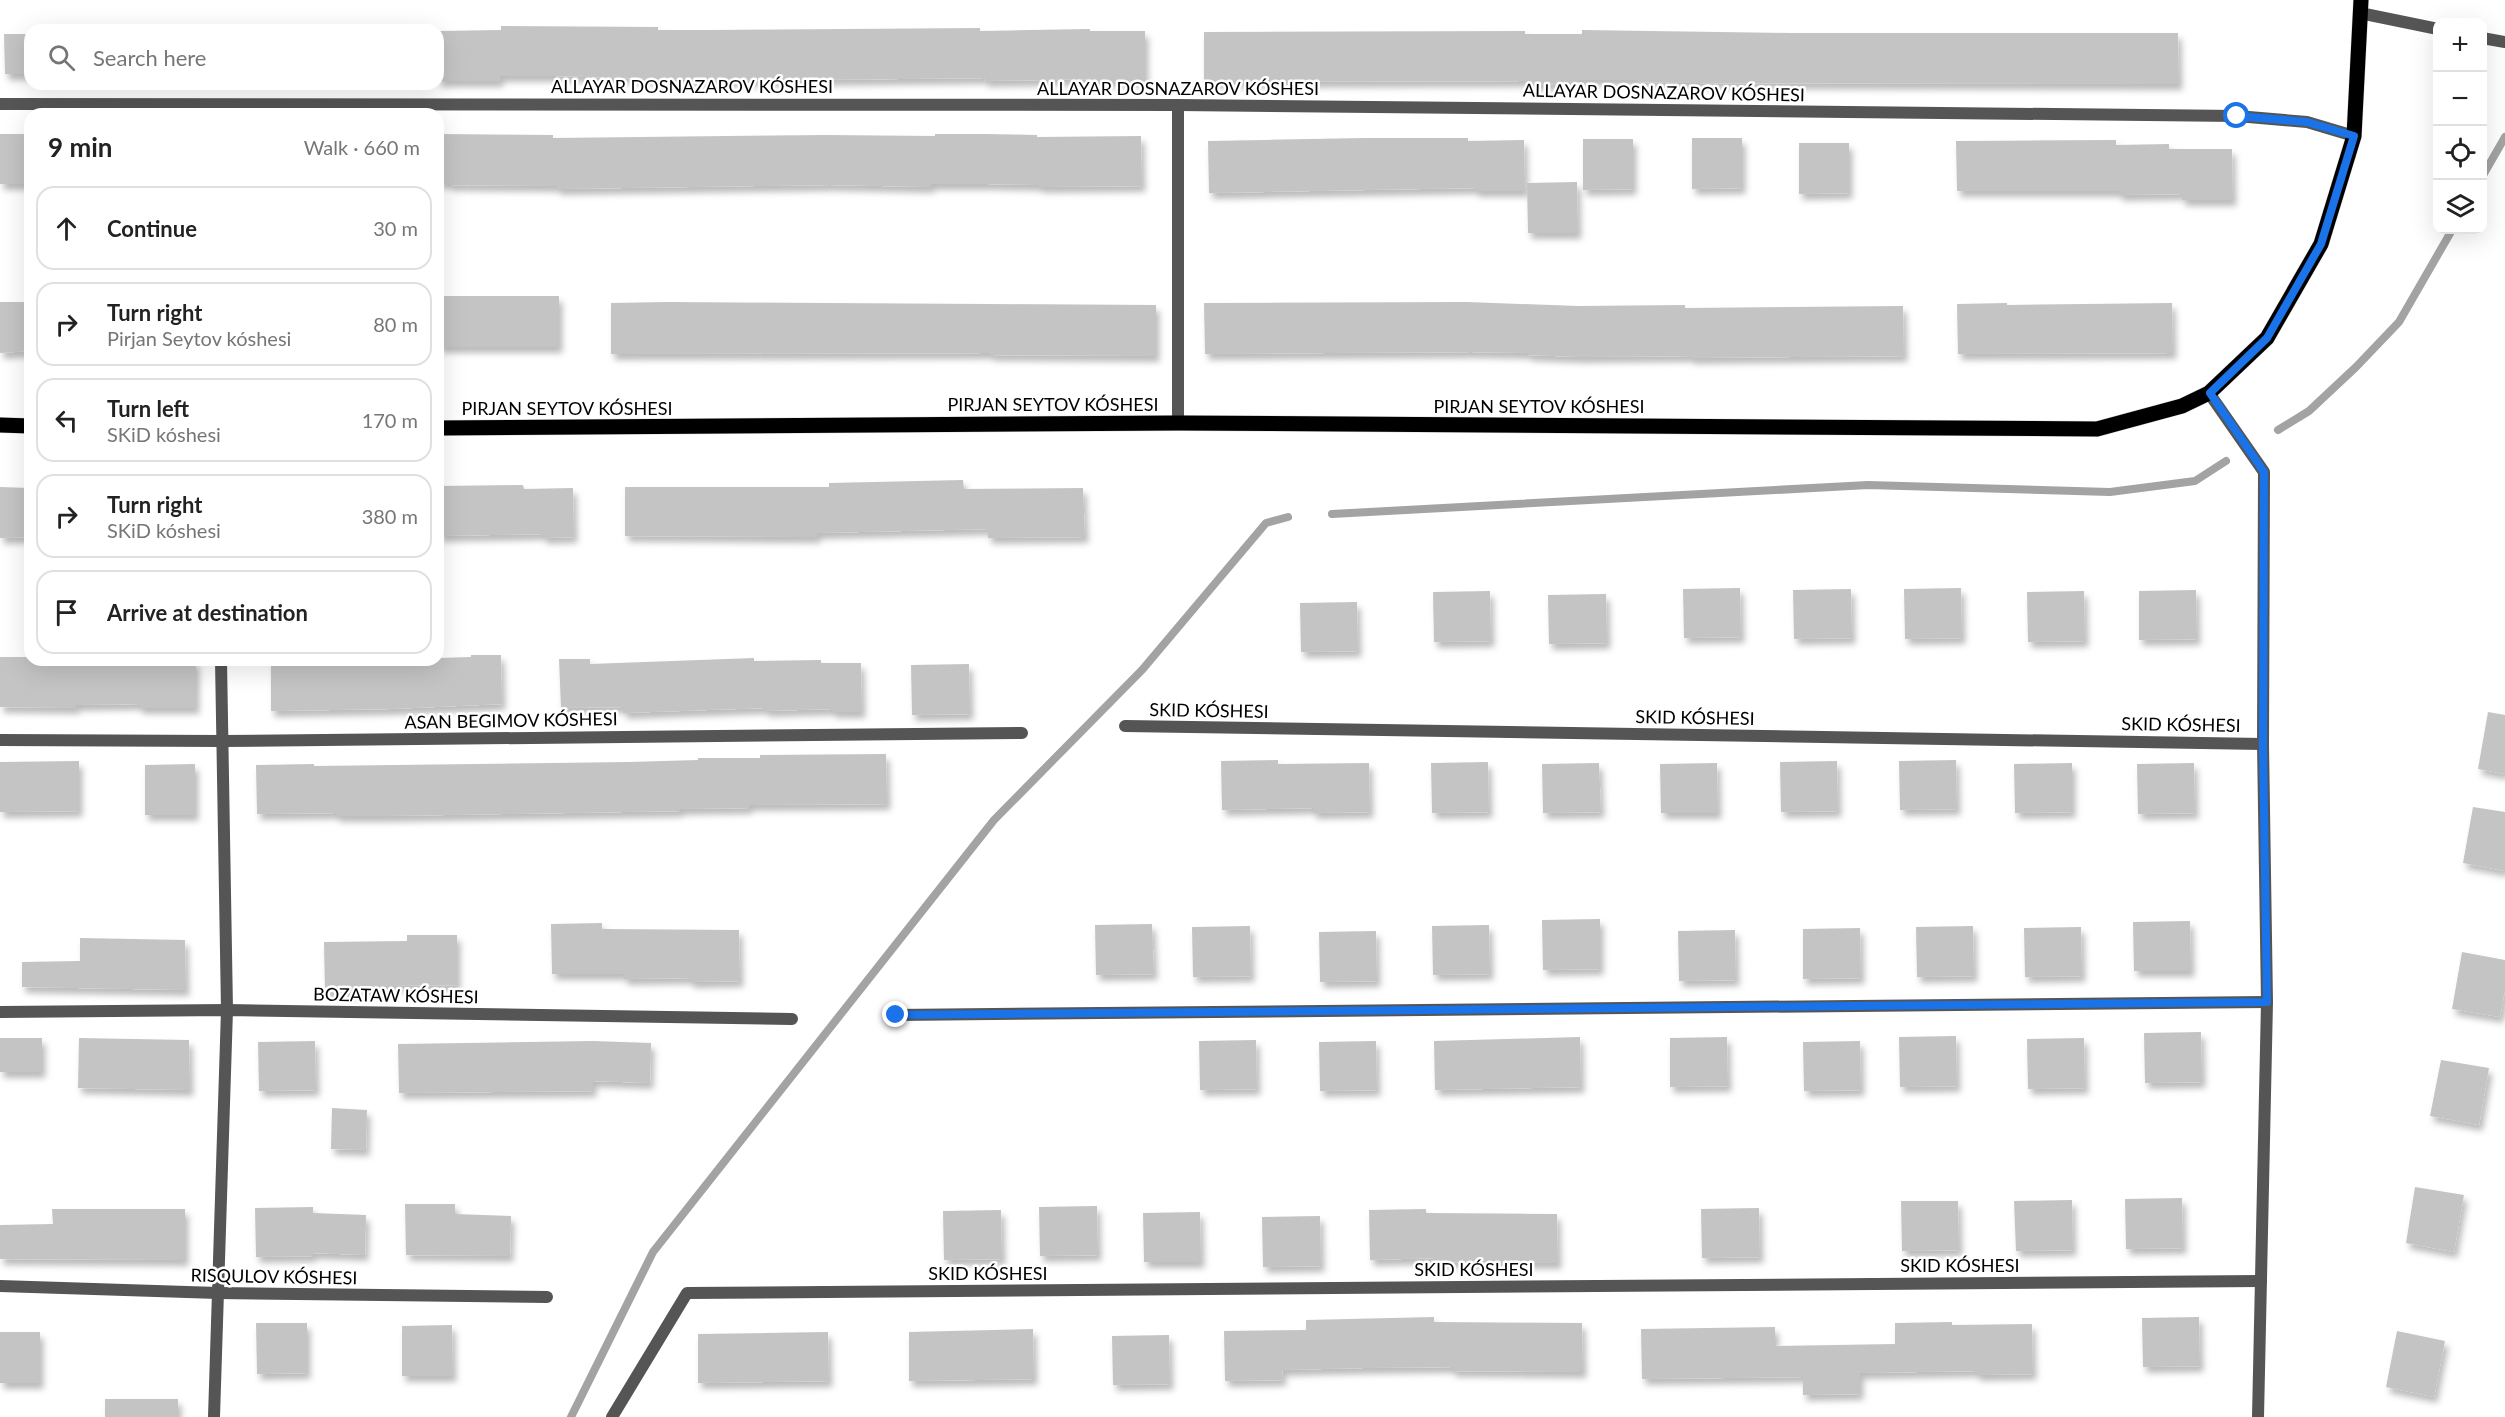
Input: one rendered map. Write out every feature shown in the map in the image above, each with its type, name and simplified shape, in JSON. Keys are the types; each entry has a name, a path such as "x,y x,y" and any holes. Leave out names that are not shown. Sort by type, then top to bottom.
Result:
{"main road":[{"name":"PIRJAN SEYTOV KÓSHESI","path":"444,428 1178,423 2097,429 2182,406 2210,393 2267,338 2321,244 2354,136 2361,6"},
{"path":"0,425 24,426"}],"street":[{"path":"2361,6 2433,27"},
{"path":"2487,39 2505,42"},
{"name":"ALLAYAR DOSNAZAROV KÓSHESI","path":"0,104 1178,105 2237,116 2307,122 2354,136"},
{"path":"1178,105 1178,423"},
{"name":"SKID KÓSHESI","path":"2210,393 2264,472 2263,744 2267,1002 2259,1417"},
{"path":"214,1417 228,1010 221,666"},
{"name":"SKID KÓSHESI","path":"1125,726 2263,744"},
{"name":"ASAN BEGIMOV KÓSHESI","path":"0,740 222,741 1022,733"},
{"path":"896,1015 2267,1002"},
{"name":"BOZATAW KÓSHESI","path":"0,1012 228,1010 792,1019"},
{"name":"SKID KÓSHESI","path":"612,1417 687,1293 2261,1281"},
{"path":"0,1286 218,1293 547,1297"}],"building":[{"path":"501,26 658,27 658,30 980,28 980,31 1090,29 1090,31 1145,31 1145,81 1095,82 1095,79 985,81 984,78 717,81 500,76 500,81 444,81 444,31 501,30"},
{"path":"1582,30 1791,33 2178,33 2179,84 1690,83 1637,82 1637,80 1579,80 1579,84 1529,85 1529,81 1204,82 1204,32 1525,31 1525,34 1582,34"},
{"path":"4,34 24,34 24,74 5,74"},
{"path":"0,134 24,134 24,184 0,184"},
{"path":"444,134 553,135 553,138 935,136 935,134 1037,135 1037,137 1141,136 1142,186 1039,187 1039,185 931,184 931,187 830,185 557,189 557,186 449,185 449,183 444,183"},
{"path":"1365,138 1524,140 1525,191 1475,191 1475,188 1209,193 1208,141"},
{"path":"1692,138 1742,138 1742,188 1692,189"},
{"path":"1583,139 1633,139 1633,189 1583,190"},
{"path":"2116,140 2116,145 2169,144 2169,149 2232,149 2233,200 2182,200 2182,194 2119,195 2119,191 1957,191 1956,141"},
{"path":"1799,143 1849,143 1849,193 1799,194"},
{"path":"1577,182 1578,233 1528,233 1527,183"},
{"path":"444,296 559,296 559,347 444,347"},
{"path":"0,302 24,302 24,351 0,353"},
{"path":"1467,302 1578,306 1685,305 1685,308 1903,306 1904,356 1581,357 1471,352 1205,354 1204,303"},
{"path":"611,303 1156,305 1156,356 990,355 990,353 611,354"},
{"path":"2007,303 2007,305 2172,303 2173,353 1958,354 1957,304"},
{"path":"963,480 964,489 1083,488 1085,537 988,538 988,529 817,533 817,537 625,536 625,487 829,487 829,483"},
{"path":"523,485 524,489 573,488 574,537 543,538 543,534 444,536 444,486"},
{"path":"0,487 24,488 24,537 0,538"},
{"path":"1740,588 1741,637 1684,638 1683,589"},
{"path":"1961,588 1962,638 1905,639 1904,589"},
{"path":"1851,589 1852,638 1794,639 1793,590"},
{"path":"2196,590 2197,639 2139,640 2139,591"},
{"path":"1490,591 1491,641 1434,642 1433,592"},
{"path":"2084,591 2085,641 2028,642 2027,592"},
{"path":"1606,594 1607,643 1549,644 1548,595"},
{"path":"1357,602 1358,651 1301,652 1300,603"},
{"path":"471,655 501,655 502,704 271,711 271,666 444,666 444,658 471,657"},
{"path":"0,657 24,657 24,666 196,666 196,708 139,708 139,704 76,705 76,708 0,707"},
{"path":"754,658 754,661 821,660 821,663 861,663 862,712 832,712 832,709 765,711 765,708 623,713 623,707 561,708 559,659 590,659 590,664"},
{"path":"969,664 970,714 912,715 911,665"},
{"path":"2488,712 2505,715 2505,774 2478,769"},
{"path":"886,754 887,804 749,805 749,808 680,809 680,811 386,816 336,816 336,813 257,814 256,765 629,762 698,760 698,758 760,758 760,755"},
{"path":"1278,760 1278,764 1369,763 1370,812 1313,813 1313,808 1222,810 1221,761"},
{"path":"1956,760 1957,809 1900,810 1899,761"},
{"path":"79,761 79,811 0,812 0,762"},
{"path":"1837,761 1838,811 1781,812 1780,762"},
{"path":"1488,762 1489,812 1432,813 1431,763"},
{"path":"1599,763 1601,812 1543,813 1542,764"},
{"path":"1717,763 1718,813 1661,813 1660,764"},
{"path":"2072,763 2072,812 2015,813 2014,764"},
{"path":"2194,763 2195,813 2138,814 2137,764"},
{"path":"195,764 195,815 145,815 145,765"},
{"path":"2473,807 2505,812 2505,871 2463,863"},
{"path":"1600,919 1600,969 1543,970 1542,920"},
{"path":"2190,921 2191,971 2134,971 2133,922"},
{"path":"602,923 602,929 739,930 740,981 690,982 690,978 624,979 624,974 552,974 551,924"},
{"path":"1152,924 1154,974 1096,975 1095,925"},
{"path":"1489,925 1490,974 1433,975 1432,926"},
{"path":"1250,926 1251,976 1193,977 1192,927"},
{"path":"1973,926 1974,976 1917,977 1916,927"},
{"path":"2081,927 2082,976 2025,977 2024,928"},
{"path":"1860,928 1861,978 1803,979 1803,929"},
{"path":"1735,930 1736,980 1679,981 1678,931"},
{"path":"1376,931 1377,981 1320,982 1319,932"},
{"path":"407,935 457,935 457,985 375,986 375,992 325,993 324,942 407,941"},
{"path":"80,938 185,940 186,990 22,987 22,962 80,961"},
{"path":"2462,952 2505,960 2505,990 2500,1017 2452,1009"},
{"path":"2201,1032 2202,1082 2145,1083 2144,1033"},
{"path":"1956,1036 1957,1086 1900,1087 1899,1037"},
{"path":"1580,1037 1581,1087 1435,1090 1434,1041"},
{"path":"1727,1037 1728,1086 1670,1087 1670,1038"},
{"path":"0,1038 42,1038 42,1072 0,1072"},
{"path":"79,1038 189,1040 190,1090 78,1088"},
{"path":"2084,1038 2085,1088 2028,1089 2027,1039"},
{"path":"1256,1040 1257,1089 1200,1090 1199,1041"},
{"path":"315,1041 316,1090 259,1091 258,1042"},
{"path":"593,1041 651,1043 650,1083 593,1081 593,1091 399,1093 398,1044"},
{"path":"1376,1041 1377,1090 1320,1091 1319,1042"},
{"path":"1860,1041 1861,1090 1804,1091 1803,1042"},
{"path":"2441,1060 2489,1068 2479,1125 2430,1116"},
{"path":"332,1108 367,1110 366,1150 331,1149"},
{"path":"2415,1187 2464,1195 2454,1252 2406,1243"},
{"path":"2182,1198 2183,1248 2126,1249 2125,1199"},
{"path":"2072,1200 2073,1250 2016,1251 2014,1201"},
{"path":"1901,1201 1958,1201 1959,1250 1902,1251"},
{"path":"405,1204 455,1204 455,1214 511,1216 510,1256 406,1255"},
{"path":"1097,1206 1098,1255 1040,1256 1039,1207"},
{"path":"313,1207 313,1213 366,1215 365,1255 313,1253 313,1256 256,1257 255,1208"},
{"path":"1759,1208 1760,1257 1702,1258 1701,1209"},
{"path":"52,1209 185,1209 185,1260 0,1259 0,1225 53,1224"},
{"path":"1426,1209 1426,1213 1557,1214 1558,1263 1434,1262 1434,1258 1370,1260 1369,1210"},
{"path":"1001,1210 1002,1259 944,1260 943,1211"},
{"path":"1200,1212 1201,1262 1144,1262 1143,1213"},
{"path":"1320,1216 1321,1266 1263,1267 1262,1217"},
{"path":"1434,1317 1434,1322 1582,1323 1583,1372 1452,1371 1452,1367 1282,1370 1283,1380 1225,1381 1224,1331 1306,1330 1306,1320"},
{"path":"2199,1317 2200,1366 2143,1367 2142,1318"},
{"path":"1952,1322 1952,1325 2032,1324 2033,1374 1976,1375 1976,1371 1860,1373 1860,1394 1803,1395 1803,1377 1642,1379 1641,1329 1775,1327 1775,1346 1895,1344 1895,1323"},
{"path":"256,1323 307,1323 307,1373 257,1374"},
{"path":"452,1325 453,1376 402,1376 402,1326"},
{"path":"1033,1329 1034,1379 909,1381 909,1332"},
{"path":"2397,1331 2445,1341 2434,1397 2386,1387"},
{"path":"0,1332 40,1332 40,1383 0,1383"},
{"path":"828,1332 829,1381 698,1383 698,1334"},
{"path":"1169,1335 1170,1384 1113,1385 1112,1336"},
{"path":"105,1399 178,1399 178,1417 105,1417"}],"waterway":[{"path":"2487,168 2505,137"},
{"path":"2278,430 2309,411 2399,322 2450,234"},
{"path":"1332,514 1868,485 2110,492 2195,481 2226,461"},
{"path":"571,1417 653,1252 994,820 1142,670 1266,523 1288,517"}],"route":[{"path":"896,1015 2267,1002 2263,744 2264,472 2210,393 2267,338 2321,244 2354,136 2307,122 2237,116"}]}
